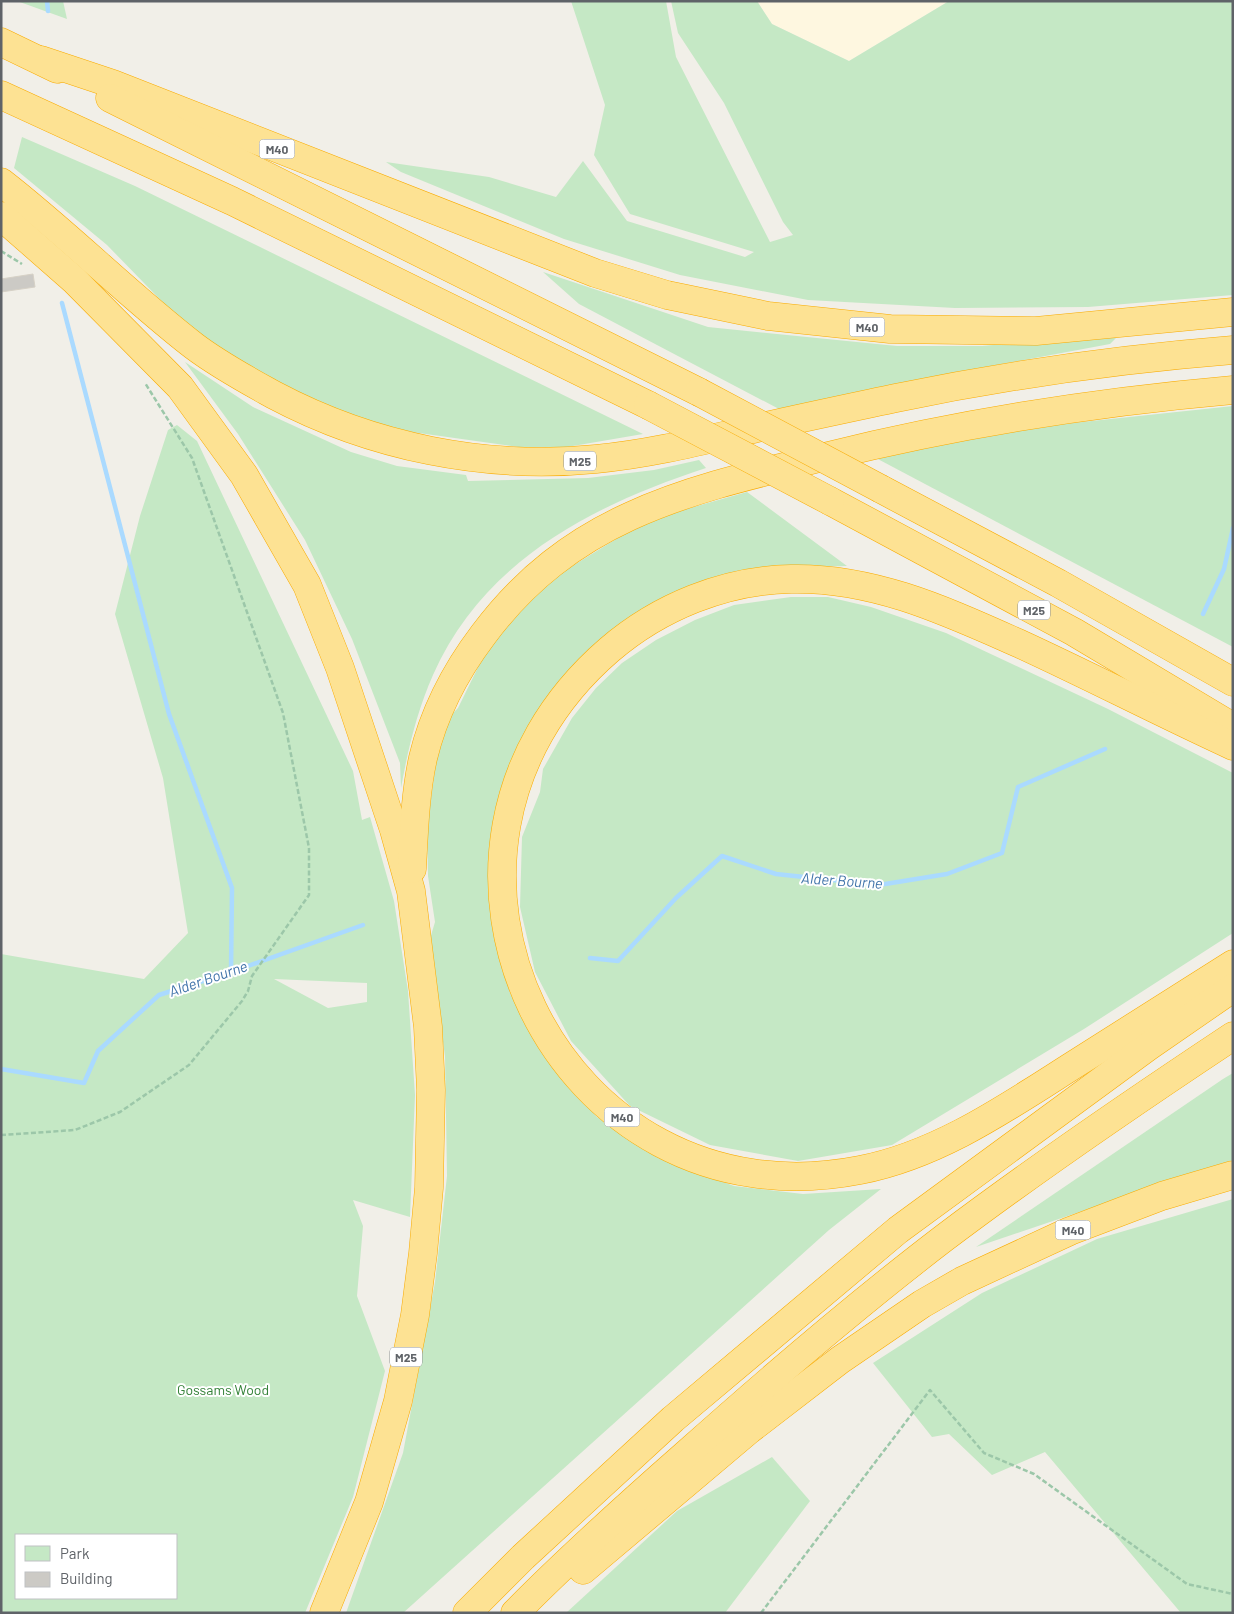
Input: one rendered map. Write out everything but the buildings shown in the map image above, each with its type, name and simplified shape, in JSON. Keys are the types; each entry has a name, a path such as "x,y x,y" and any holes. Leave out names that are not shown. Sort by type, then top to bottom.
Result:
{"highway":[{"name":"M25","path":"1,42 41,60 144,117 699,392 1058,583 1233,682"},
{"name":"M40","path":"41,60 113,84 595,273 667,295 768,316 921,330 1036,331 1233,312"},
{"name":"M25","path":"1,95 232,201 648,405 1074,632 1233,726"},
{"name":"M25","path":"1,182 149,309 210,358 278,397 324,418 376,437 455,455 541,461 624,456 667,449 908,396 1025,374 1233,350"},
{"name":"M25","path":"1,216 74,280 180,387 244,475 306,584 340,668 394,830 411,891 428,1026 431,1090 429,1188 423,1253 415,1315 398,1400 369,1502 324,1613"},
{"name":"M25","path":"411,891 420,773 434,722 445,694 467,656 510,601 548,564 590,536 636,513 697,491 731,480 863,447 1047,412 1233,390"},
{"name":"M40","path":"1233,746 1068,666 922,602 843,582 796,579 754,582 713,592 661,614 625,636 574,683 540,731 520,775 504,832 501,870 504,920 518,978 542,1029 578,1078 621,1117 664,1144 696,1158 761,1174 811,1176 838,1174 882,1165 929,1149 1005,1109 1233,964"},
{"path":"467,1613 530,1550 673,1419 898,1230 1149,1046 1233,988"},
{"path":"515,1613 571,1556 752,1395 881,1288 1011,1189 1137,1100 1233,1036"},
{"name":"M40","path":"527,1613 573,1579 749,1430 840,1360 922,1304 962,1281 1079,1228 1162,1196 1233,1175"}],"path":[{"path":"1,1134 76,1130 120,1112 189,1065 248,991 253,974 309,895 310,848 283,713 192,458 141,377"},
{"path":"761,1613 930,1390 984,1453 1034,1474 1187,1584 1233,1594"}],"shaded area":[{"path":"757,1 949,1 849,61 772,24"}],"green space":[{"path":"17,1 63,1 67,19"},
{"path":"571,1 666,1 676,57 770,242 793,235 783,222 724,103 678,33 671,1 757,1 772,24 849,61 949,1 1233,1 1233,295 1088,307 955,308 808,300 680,275 564,239 401,172 386,162 489,177 556,197 583,161 627,221 745,257 754,252 630,214 594,155 605,105"},
{"path":"22,137 135,186 643,434 567,447 519,447 383,428 331,409 230,358 181,321 107,245 14,168"},
{"path":"543,272 708,327 897,346 982,346 1120,334 1110,344 921,379 779,409 579,304"},
{"path":"185,362 253,407 351,452 397,466 466,475 468,481 588,478 654,470 699,460 706,468 623,500 583,519 546,542 512,569 481,599 455,635 433,675 422,702 414,730 401,788 400,763 352,639 305,540 238,434"},
{"path":"1233,406 1233,647 874,457 1035,427"},
{"name":"Gossams Wood","path":"177,425 197,441 353,771 362,820 370,817 394,901 408,991 415,1095 410,1217 353,1200 363,1226 357,1296 385,1371 353,1497 305,1613 1,1613 1,954 144,979 188,933 163,778 115,614 140,516 168,430","holes":["274,979 367,983 367,1002 328,1008"]},
{"path":"747,492 847,566 765,568 600,642 564,677 530,725 506,780 491,851 493,926 510,993 549,1063 597,1117 658,1158 734,1186 803,1194 881,1189 829,1230 403,1613 346,1613 403,1453 435,1282 447,1176 445,1056 429,942 435,922 428,876 427,827 438,749 446,720 458,708 487,649 535,589 647,520"},
{"path":"791,597 828,597 871,607 946,633 1108,709 1233,773 1233,933 1084,1029 892,1145 798,1161 710,1145 630,1106 571,1041 535,972 520,907 522,837 540,792 543,769 572,718 596,688 622,663 656,640 695,620 734,605"},
{"path":"1233,1073 1233,1160 976,1247 1223,1079"},
{"path":"1233,1199 1233,1613 1181,1613 1045,1452 992,1475 949,1434 932,1437 873,1363 982,1293 1097,1239"},
{"path":"772,1457 810,1501 725,1613 566,1613 677,1511"}],"waterway":[{"path":"47,1 48,11"},
{"path":"62,303 169,714 232,888 231,972"},
{"name":"Alder Bourne","path":"1203,614 1224,569 1233,528"},
{"name":"Alder Bourne","path":"590,958 618,961 676,898 722,856 776,874 879,885 947,874 1002,853 1018,787 1105,749"},
{"name":"Alder Bourne","path":"1,1069 84,1083 98,1051 159,995 231,972 363,925"}]}
